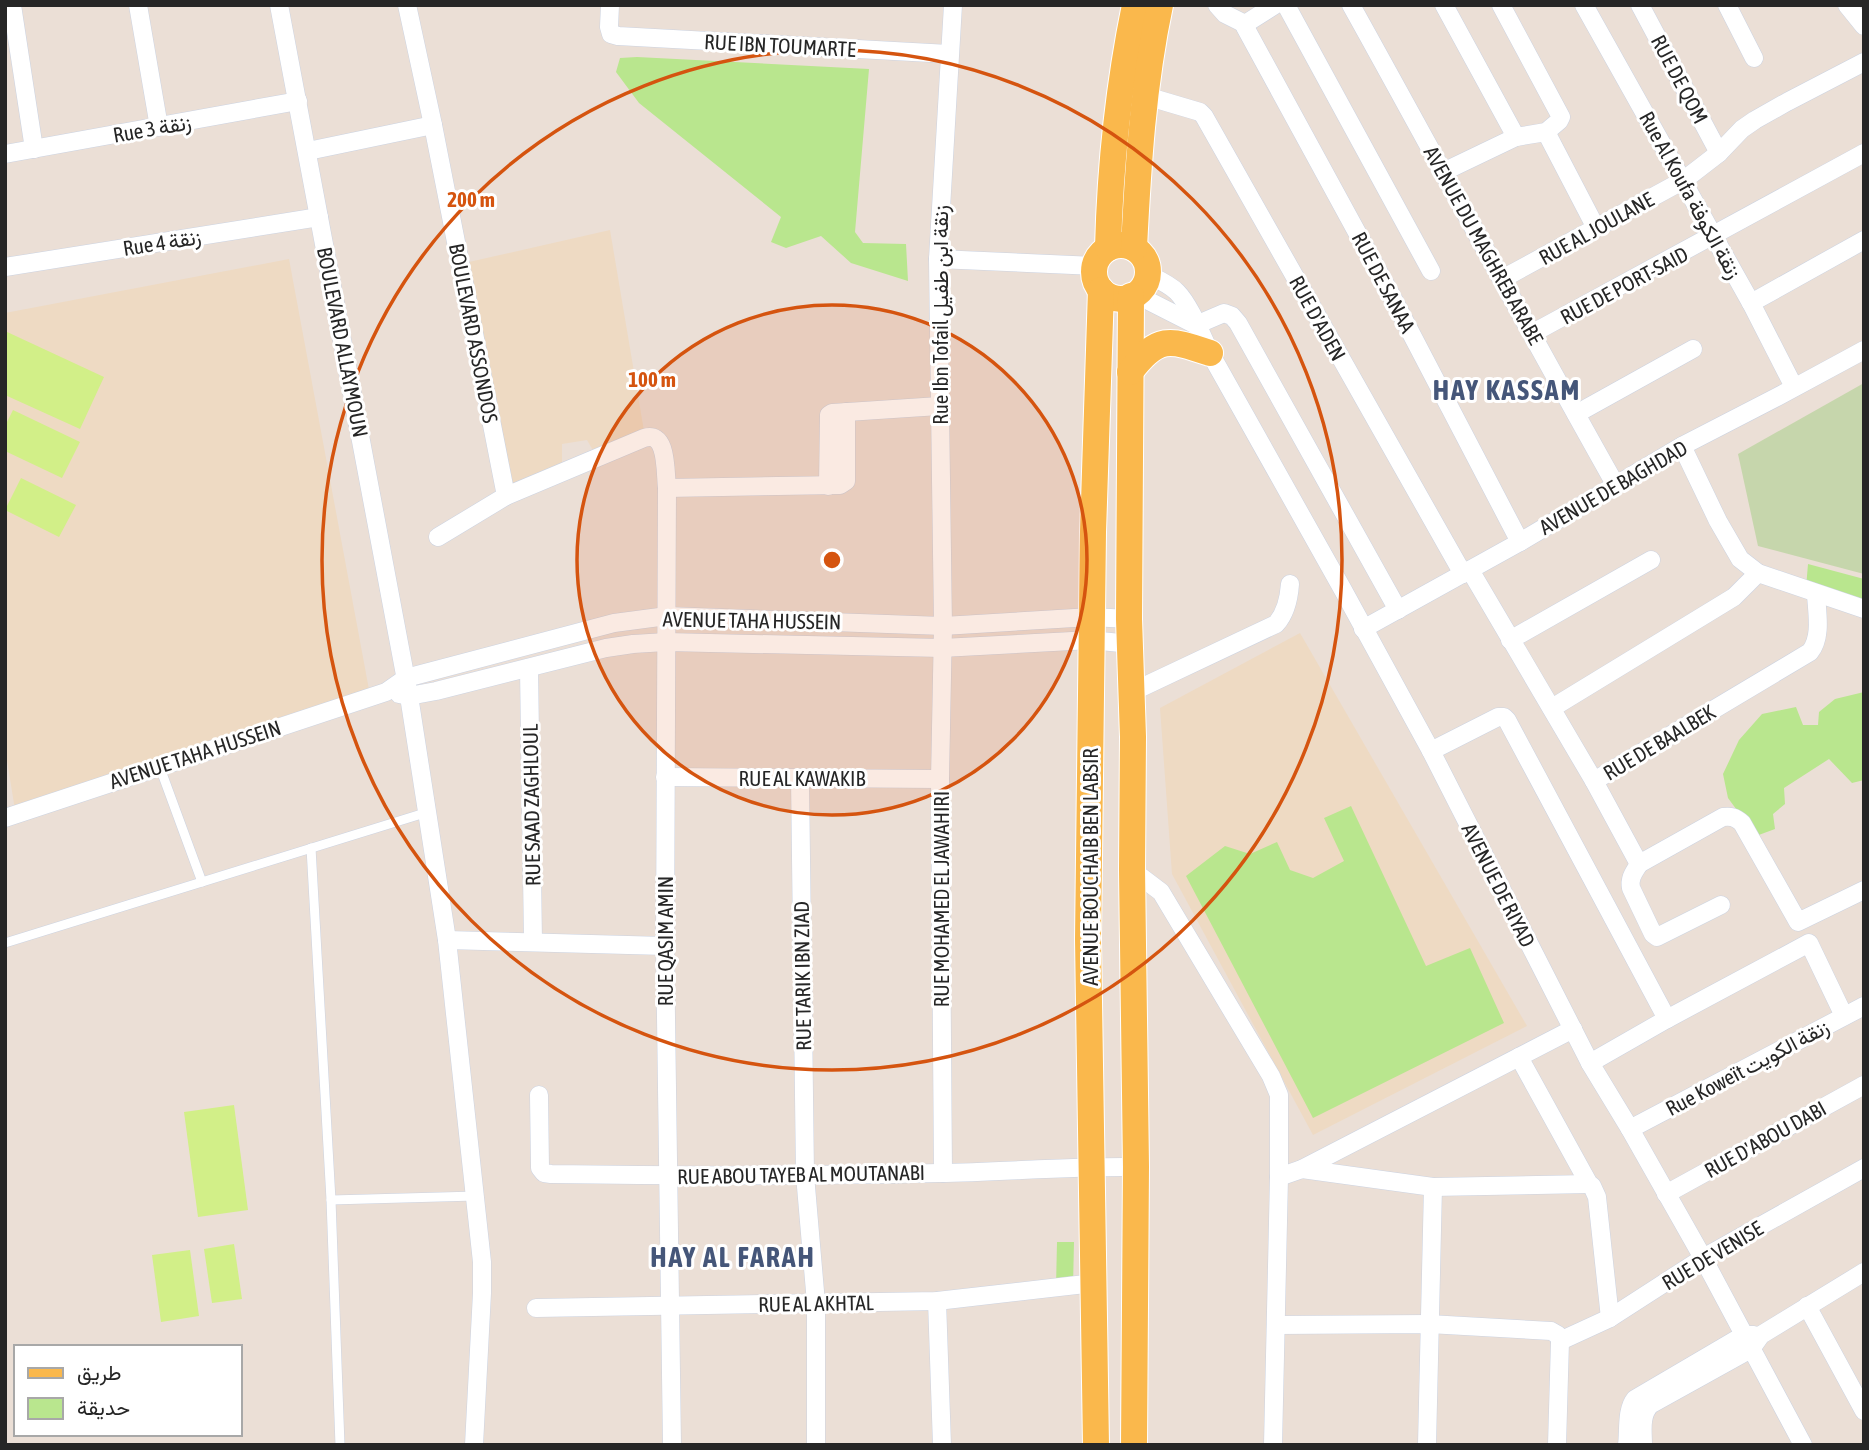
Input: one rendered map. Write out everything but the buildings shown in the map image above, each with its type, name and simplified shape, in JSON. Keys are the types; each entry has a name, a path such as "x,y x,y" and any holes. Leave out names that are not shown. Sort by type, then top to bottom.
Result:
{"main road":[{"name":"AVENUE BOUCHAIB BEN LABSIR","path":"1096,1445 1088,939 1091,629 1101,268 1127,41 1135,5"},
{"path":"1134,248 1146,96 1160,5"},
{"path":"1117,245 1134,248 1144,259 1138,288 1116,298 1101,268 1117,245"},
{"name":"AVENUE BOUCHAIB BEN LABSIR","path":"1134,1445 1136,1167 1130,372 1138,288"},
{"path":"1130,372 1150,349 1161,344 1186,345 1210,353"}],"street":[{"path":"12,5 34,149"},
{"path":"138,5 159,127"},
{"name":"BOULEVARD ALLAYMOUN","path":"279,5 406,678 447,940 482,1262 474,1445"},
{"name":"BOULEVARD ASSONDOS","path":"407,5 506,496"},
{"name":"RUE IBN TOUMARTE","path":"610,5 609,27 611,34 618,36 950,54"},
{"name":"Rue Ibn Tofail زنقة ابن طفيل","path":"943,625 938,259 953,5"},
{"path":"1217,5 1226,14 1245,24 1275,5"},
{"path":"1286,5 1431,271"},
{"name":"AVENUE DU MAGHREB ARABE","path":"1351,5 1615,484"},
{"path":"1444,5 1516,137"},
{"path":"1443,172 1516,137 1545,132 1561,117 1501,5"},
{"name":"Rue Al Koufa زنقة الكوفة","path":"1584,5 1684,180 1794,387"},
{"name":"RUE DE QOM","path":"1640,5 1719,153"},
{"path":"1727,5 1754,58"},
{"path":"1847,5 1864,26"},
{"name":"RUE DE SANAA","path":"1245,24 1520,542"},
{"name":"RUE AL JOULANE","path":"1502,279 1684,180 1755,120 1864,62"},
{"name":"RUE D'ADEN","path":"1146,96 1200,112 1204,116 1466,572"},
{"name":"Rue 3 زنقة","path":"5,155 298,101"},
{"path":"307,151 433,125"},
{"path":"1545,132 1595,228"},
{"name":"RUE DE PORT-SAID","path":"1533,333 1864,153"},
{"name":"Rue 4 زنقة","path":"5,267 319,217"},
{"path":"1751,303 1864,240"},
{"path":"938,259 1101,268"},
{"path":"1138,288 1196,325 1224,313 1232,316 1238,323 1398,610"},
{"name":"AVENUE DE RIYAD","path":"1196,325 1431,751 1590,1063 1752,1340 1803,1445"},
{"path":"1576,414 1693,349"},
{"name":"AVENUE DE BAGHDAD","path":"1363,629 1520,542 1682,446 1864,350"},
{"path":"667,488 840,485 846,481 846,412 939,406"},
{"name":"RUE QASIM AMIN","path":"506,496 644,438 658,438 662,445 667,488 664,946 672,1445"},
{"path":"1682,446 1740,559 1758,573 1864,609"},
{"path":"438,537 506,496"},
{"path":"1510,640 1651,560"},
{"name":"RUE DE BAALBEK","path":"1466,572 1552,708 1594,781 1810,652 1817,638 1816,594"},
{"path":"1552,708 1734,597 1758,573"},
{"path":"1132,692 1276,624 1287,604 1290,584"},
{"name":"AVENUE TAHA HUSSEIN","path":"5,818 386,692 406,678 614,623 667,616 1130,631"},
{"name":"RUE MOHAMED EL JAWAHIRI","path":"943,625 940,779 943,1173"},
{"name":"AVENUE TAHA HUSSEIN","path":"386,692 409,696 436,691 606,648 633,644 666,642 942,648 1091,629"},
{"name":"RUE SAAD ZAGHLOUL","path":"529,668 533,941"},
{"path":"1431,751 1498,717 1507,720 1667,1018"},
{"name":"RUE AL KAWAKIB","path":"665,777 940,779"},
{"name":"RUE TARIK IBN ZIAD","path":"800,778 805,1175 816,1303 816,1445"},
{"path":"1594,781 1639,863"},
{"path":"1721,905 1657,937 1653,934 1630,882 1639,863 1723,817 1736,818 1742,823 1798,922 1844,1016"},
{"path":"1132,870 1161,892 1279,1095 1273,1445"},
{"path":"1798,922 1864,890"},
{"path":"447,940 664,946"},
{"path":"1590,1063 1667,1018 1809,943"},
{"name":"Rue Koweït زنقة الكويت","path":"1630,1129 1864,1006"},
{"path":"1279,1177 1302,1169 1573,1029"},
{"path":"1519,1057 1597,1197 1611,1318"},
{"name":"RUE D'ABOU DABI","path":"1666,1194 1864,1085"},
{"name":"RUE ABOU TAYEB AL MOUTANABI","path":"539,1095 541,1171 551,1174 805,1175 1136,1167"},
{"name":"RUE DE VENISE","path":"1560,1341 1611,1318 1703,1258 1864,1168"},
{"path":"1302,1169 1433,1187 1589,1184"},
{"path":"1427,1445 1433,1187"},
{"path":"1643,1445 1643,1417 1650,1405 1864,1272"},
{"name":"RUE AL AKHTAL","path":"536,1308 937,1301 1094,1283"},
{"path":"937,1301 942,1445"},
{"path":"1807,1306 1864,1411"},
{"path":"1276,1325 1429,1324 1551,1331 1558,1335 1560,1341 1557,1445"},
{"path":"1628,1445 1630,1409 1635,1399 1752,1340"}],"lane":[{"path":"159,765 202,882"},
{"path":"5,943 428,812"},
{"path":"311,848 331,1200 340,1445"},
{"path":"331,1200 476,1196"}],"shaded area":[{"path":"610,230 644,431 594,452 587,440 562,444 562,470 509,487 469,262"},
{"path":"289,259 370,695 16,816 5,748 5,313"},
{"path":"1300,633 1527,1026 1313,1135 1172,874 1160,708"}],"green space":[{"path":"620,58 869,69 855,232 863,243 906,244 908,281 851,263 821,236 786,248 771,242 781,217 639,103 616,72"},
{"path":"5,331 104,377 80,429 5,395"},
{"path":"1864,383 1864,574 1758,546 1738,454"},
{"path":"13,410 80,442 62,478 5,451 5,426"},
{"path":"21,478 76,505 59,537 5,510"},
{"path":"1808,564 1864,579 1864,600 1806,588"},
{"path":"1864,692 1864,780 1852,783 1829,759 1784,788 1785,804 1773,814 1775,829 1756,836 1728,798 1723,774 1739,740 1762,714 1796,707 1803,725 1818,725 1819,712 1835,699"},
{"path":"1351,806 1426,966 1470,948 1504,1023 1313,1118 1186,876 1225,846 1250,854 1277,842 1290,870 1313,878 1344,861 1324,818"},
{"path":"234,1105 248,1210 198,1217 184,1112"},
{"path":"1057,1242 1074,1242 1073,1287 1056,1287"},
{"path":"234,1244 242,1299 212,1303 204,1249"},
{"path":"190,1250 199,1316 161,1322 152,1255"}],"district":[{"name":"HAY KASSAM","path":"1507,390"},
{"name":"HAY AL FARAH","path":"733,1257"}]}
